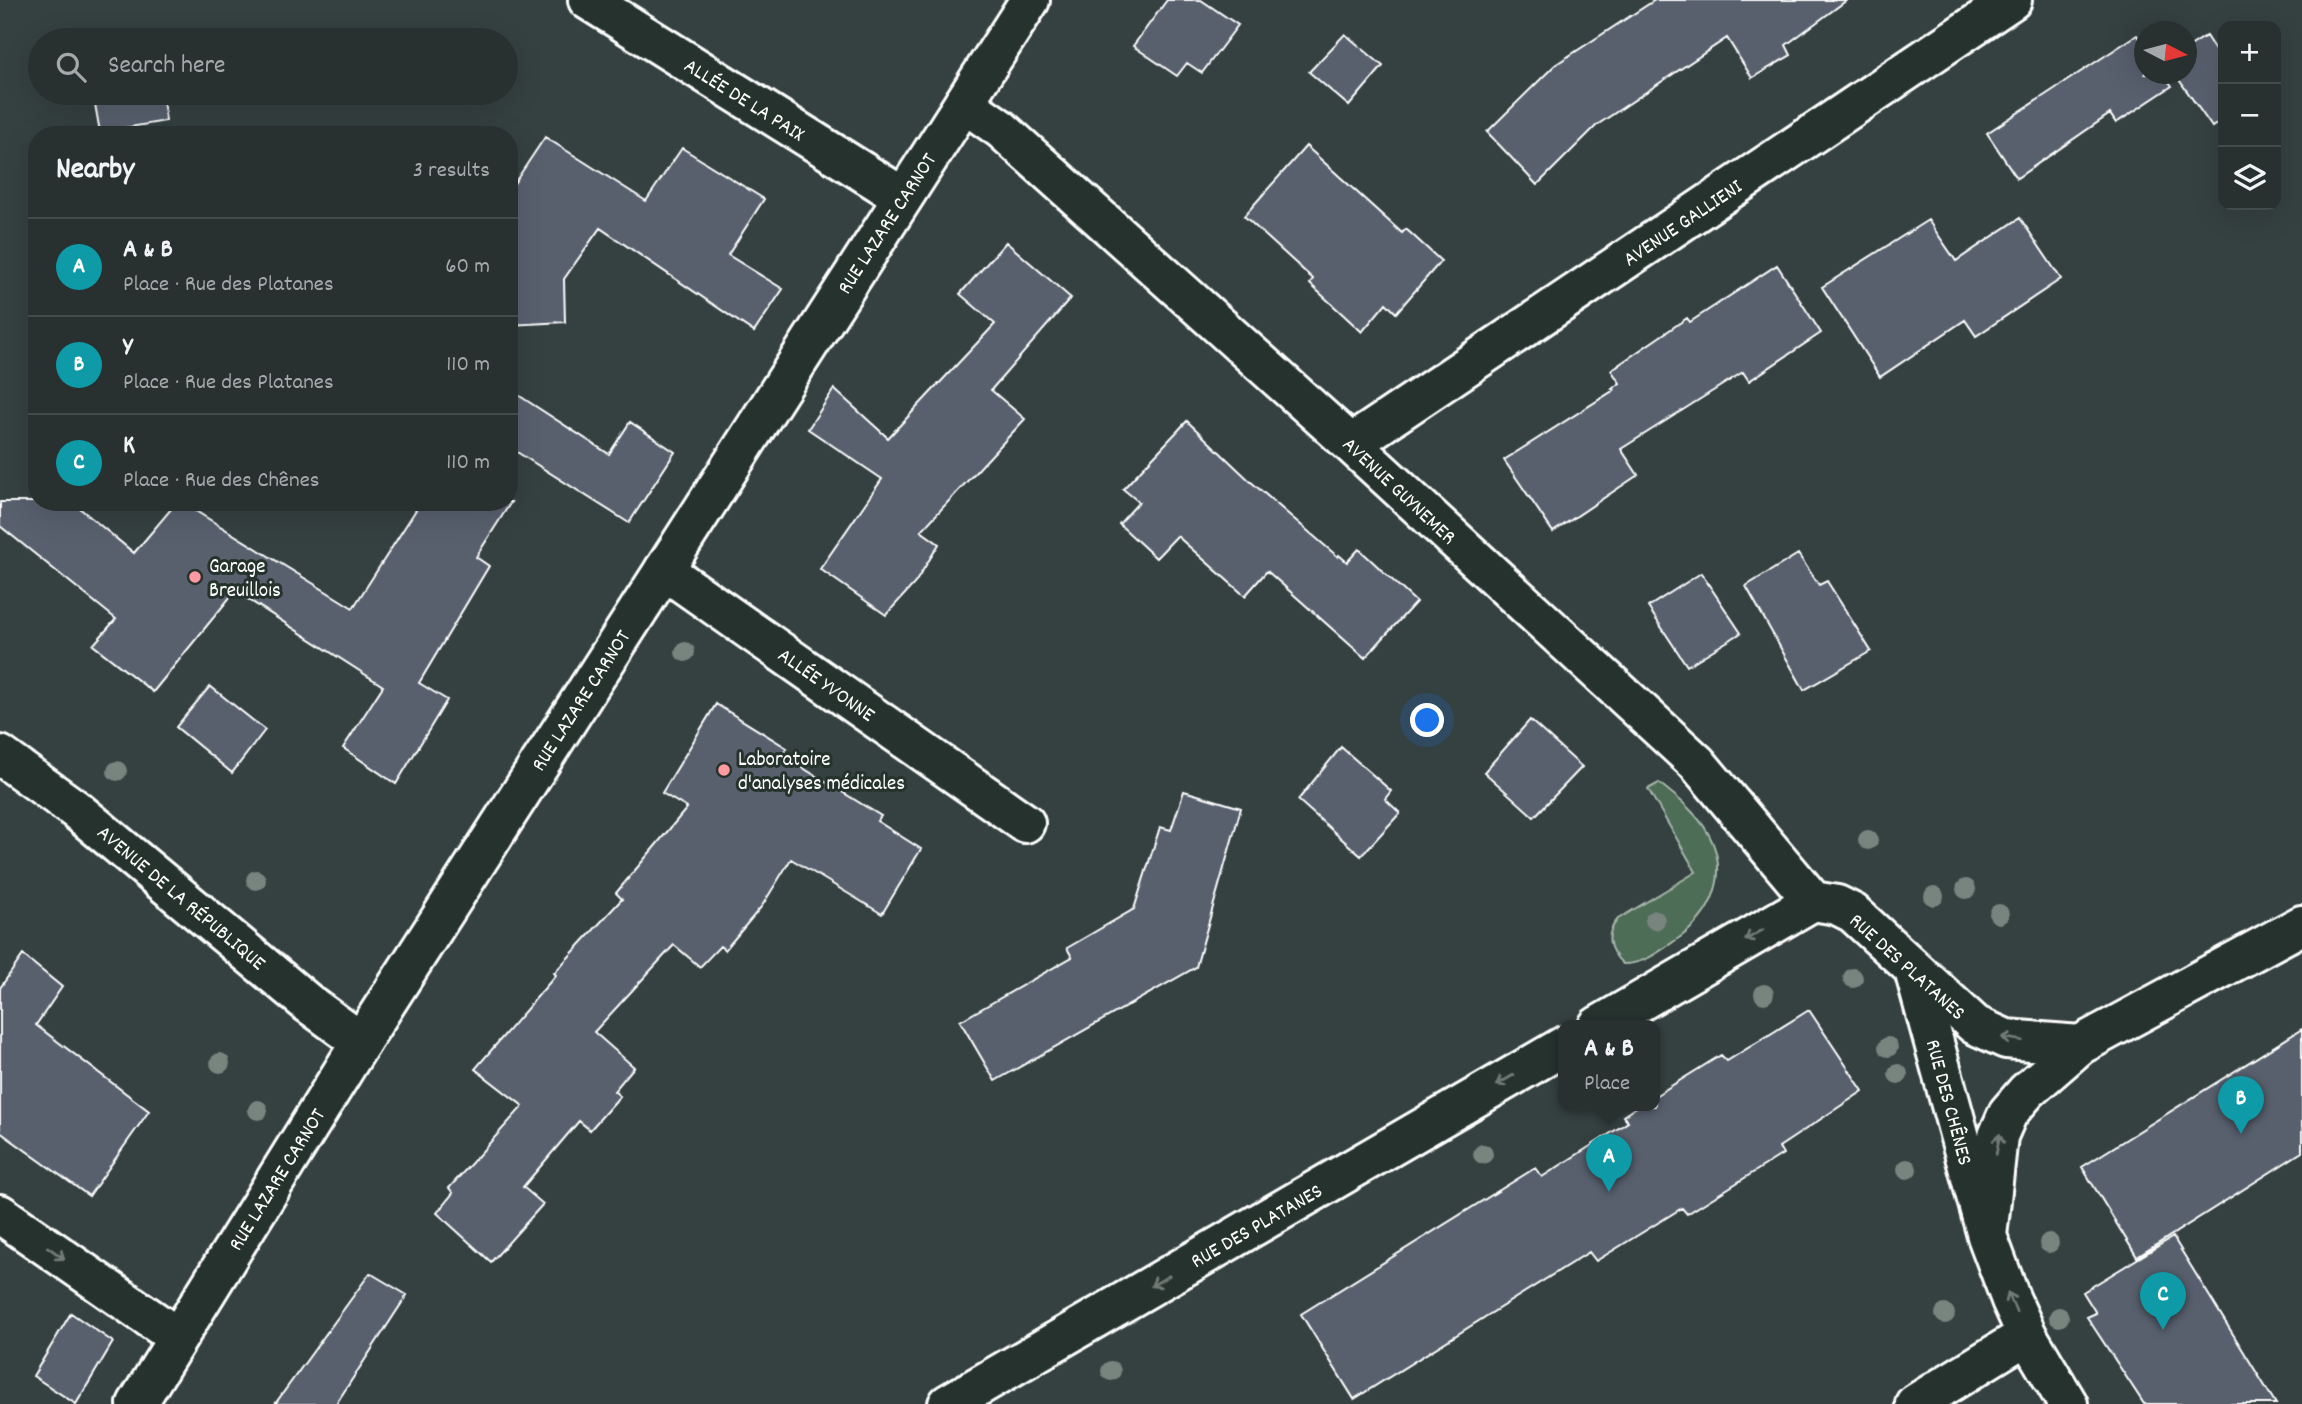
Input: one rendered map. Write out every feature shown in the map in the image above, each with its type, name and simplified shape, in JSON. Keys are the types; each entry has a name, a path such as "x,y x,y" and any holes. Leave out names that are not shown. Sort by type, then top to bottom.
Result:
{"street":[{"name":"ALLÉE DE LA PAIX","path":"588,0 903,197"},
{"name":"RUE LAZARE CARNOT","path":"137,1404 361,1042 1030,0"},
{"name":"AVENUE GALLIENI","path":"1351,444 2012,0"},
{"name":"AVENUE GUYNEMER","path":"964,103 1001,129 1351,444 1696,763 1813,901"},
{"name":"ALLÉE YVONNE","path":"664,570 1025,823"},
{"name":"AVENUE DE LA RÉPUBLIQUE","path":"0,755 75,809 309,1004 361,1042"},
{"name":"RUE DES PLATANES","path":"1813,901 1836,905 1853,914 1975,1025 2006,1039 2080,1045"},
{"path":"1608,1020 1813,901"},
{"path":"2080,1045 2302,925"},
{"name":"RUE DES CHÊNES","path":"1913,968 1987,1236 2027,1335 2068,1404"},
{"name":"RUE DES CHÊNES","path":"1987,1236 1998,1136 2008,1113 2027,1091 2080,1045"},
{"name":"RUE DES PLATANES","path":"948,1404 1558,1049"},
{"path":"0,1214 177,1337"},
{"path":"1915,1404 2027,1335"}],"green space":[{"path":"1659,783 1692,812 1708,833 1715,848 1717,879 1708,906 1689,930 1651,956 1638,962 1623,964 1611,948 1609,937 1618,919 1696,872 1648,789"}],"building":[{"path":"1167,0 1201,0 1238,25 1202,73 1187,63 1177,76 1133,46"},
{"path":"1655,0 1847,0 1786,45 1791,55 1752,78 1727,38 1597,125 1537,185 1487,132 1555,65"},
{"path":"1345,34 1383,66 1349,106 1309,72"},
{"path":"2206,36 2215,50 2218,48 2218,123 2212,127 2182,84 2197,84 2197,42"},
{"path":"2134,37 2134,84 2172,86 2116,123 2110,114 2017,178 1987,133"},
{"path":"95,105 164,105 166,121 136,126 99,126"},
{"path":"545,137 646,201 682,148 764,199 728,255 783,289 754,332 600,228 564,279 565,322 518,325 518,178"},
{"path":"1306,146 1402,233 1406,229 1441,261 1396,313 1386,303 1362,332 1310,284 1313,279 1244,216"},
{"path":"2020,218 2061,279 1976,336 1965,320 1880,377 1822,287 1928,220 1956,261"},
{"path":"1006,242 1071,298 991,390 1025,419 921,531 939,544 915,583 886,615 820,569 882,479 808,429 834,389 888,438 995,324 960,294"},
{"path":"1777,265 1821,333 1749,381 1743,372 1621,449 1638,475 1553,532 1504,460 1614,390 1612,389 1620,383 1611,370 1687,318 1690,322"},
{"path":"518,395 609,454 630,422 675,452 629,523 518,453"},
{"path":"1187,421 1250,481 1338,557 1339,555 1347,562 1359,549 1416,602 1365,658 1267,571 1245,596 1177,536 1156,558 1119,524 1139,502 1123,489"},
{"path":"0,502 28,502 28,511 83,511 134,553 169,511 196,511 353,608 415,511 505,511 476,557 489,566 419,683 447,700 396,784 343,748 383,686 235,591 153,692 93,645 116,619 0,526"},
{"path":"1798,554 1819,585 1827,581 1871,651 1804,690 1746,586"},
{"path":"1701,573 1741,633 1687,666 1648,607"},
{"path":"210,686 265,730 232,773 176,727"},
{"path":"716,704 787,748 782,755 881,816 877,821 921,849 882,914 791,859 762,906 725,950 720,946 700,967 674,945 594,1032 634,1067 614,1091 620,1096 590,1130 579,1121 523,1187 543,1204 491,1262 437,1213 453,1193 449,1188 523,1106 475,1069 556,975 554,973 622,899 616,893 687,808 662,793"},
{"path":"1530,720 1582,767 1534,817 1484,772"},
{"path":"1341,747 1391,791 1385,799 1400,813 1361,856 1298,800"},
{"path":"1184,791 1241,808 1196,967 995,1081 960,1021 1072,957 1067,948 1134,909 1160,827 1171,830"},
{"path":"23,955 62,987 36,1025 149,1111 89,1196 0,1132 0,988"},
{"path":"1809,1010 1863,1091 1779,1147 1783,1154 1687,1214 1682,1208 1596,1261 1589,1252 1354,1399 1301,1314 1535,1168 1542,1177 1628,1122 1623,1116 1630,1111 1660,1111 1660,1093 1721,1055 1727,1061"},
{"path":"2302,1029 2302,1152 2137,1257 2082,1167"},
{"path":"2173,1237 2276,1404 2144,1404 2087,1317 2096,1313 2083,1292"},
{"path":"370,1273 407,1295 336,1404 275,1404"},
{"path":"71,1313 113,1342 76,1404 33,1376"}],"place":[{"name":"Garage Breuillois","path":"195,577"},
{"name":"Laboratoire d'analyses médicales","path":"724,770"},
{"name":"Y","path":"2241,1134"},
{"name":"A & B","path":"1609,1192"},
{"name":"K","path":"2163,1330"}]}
